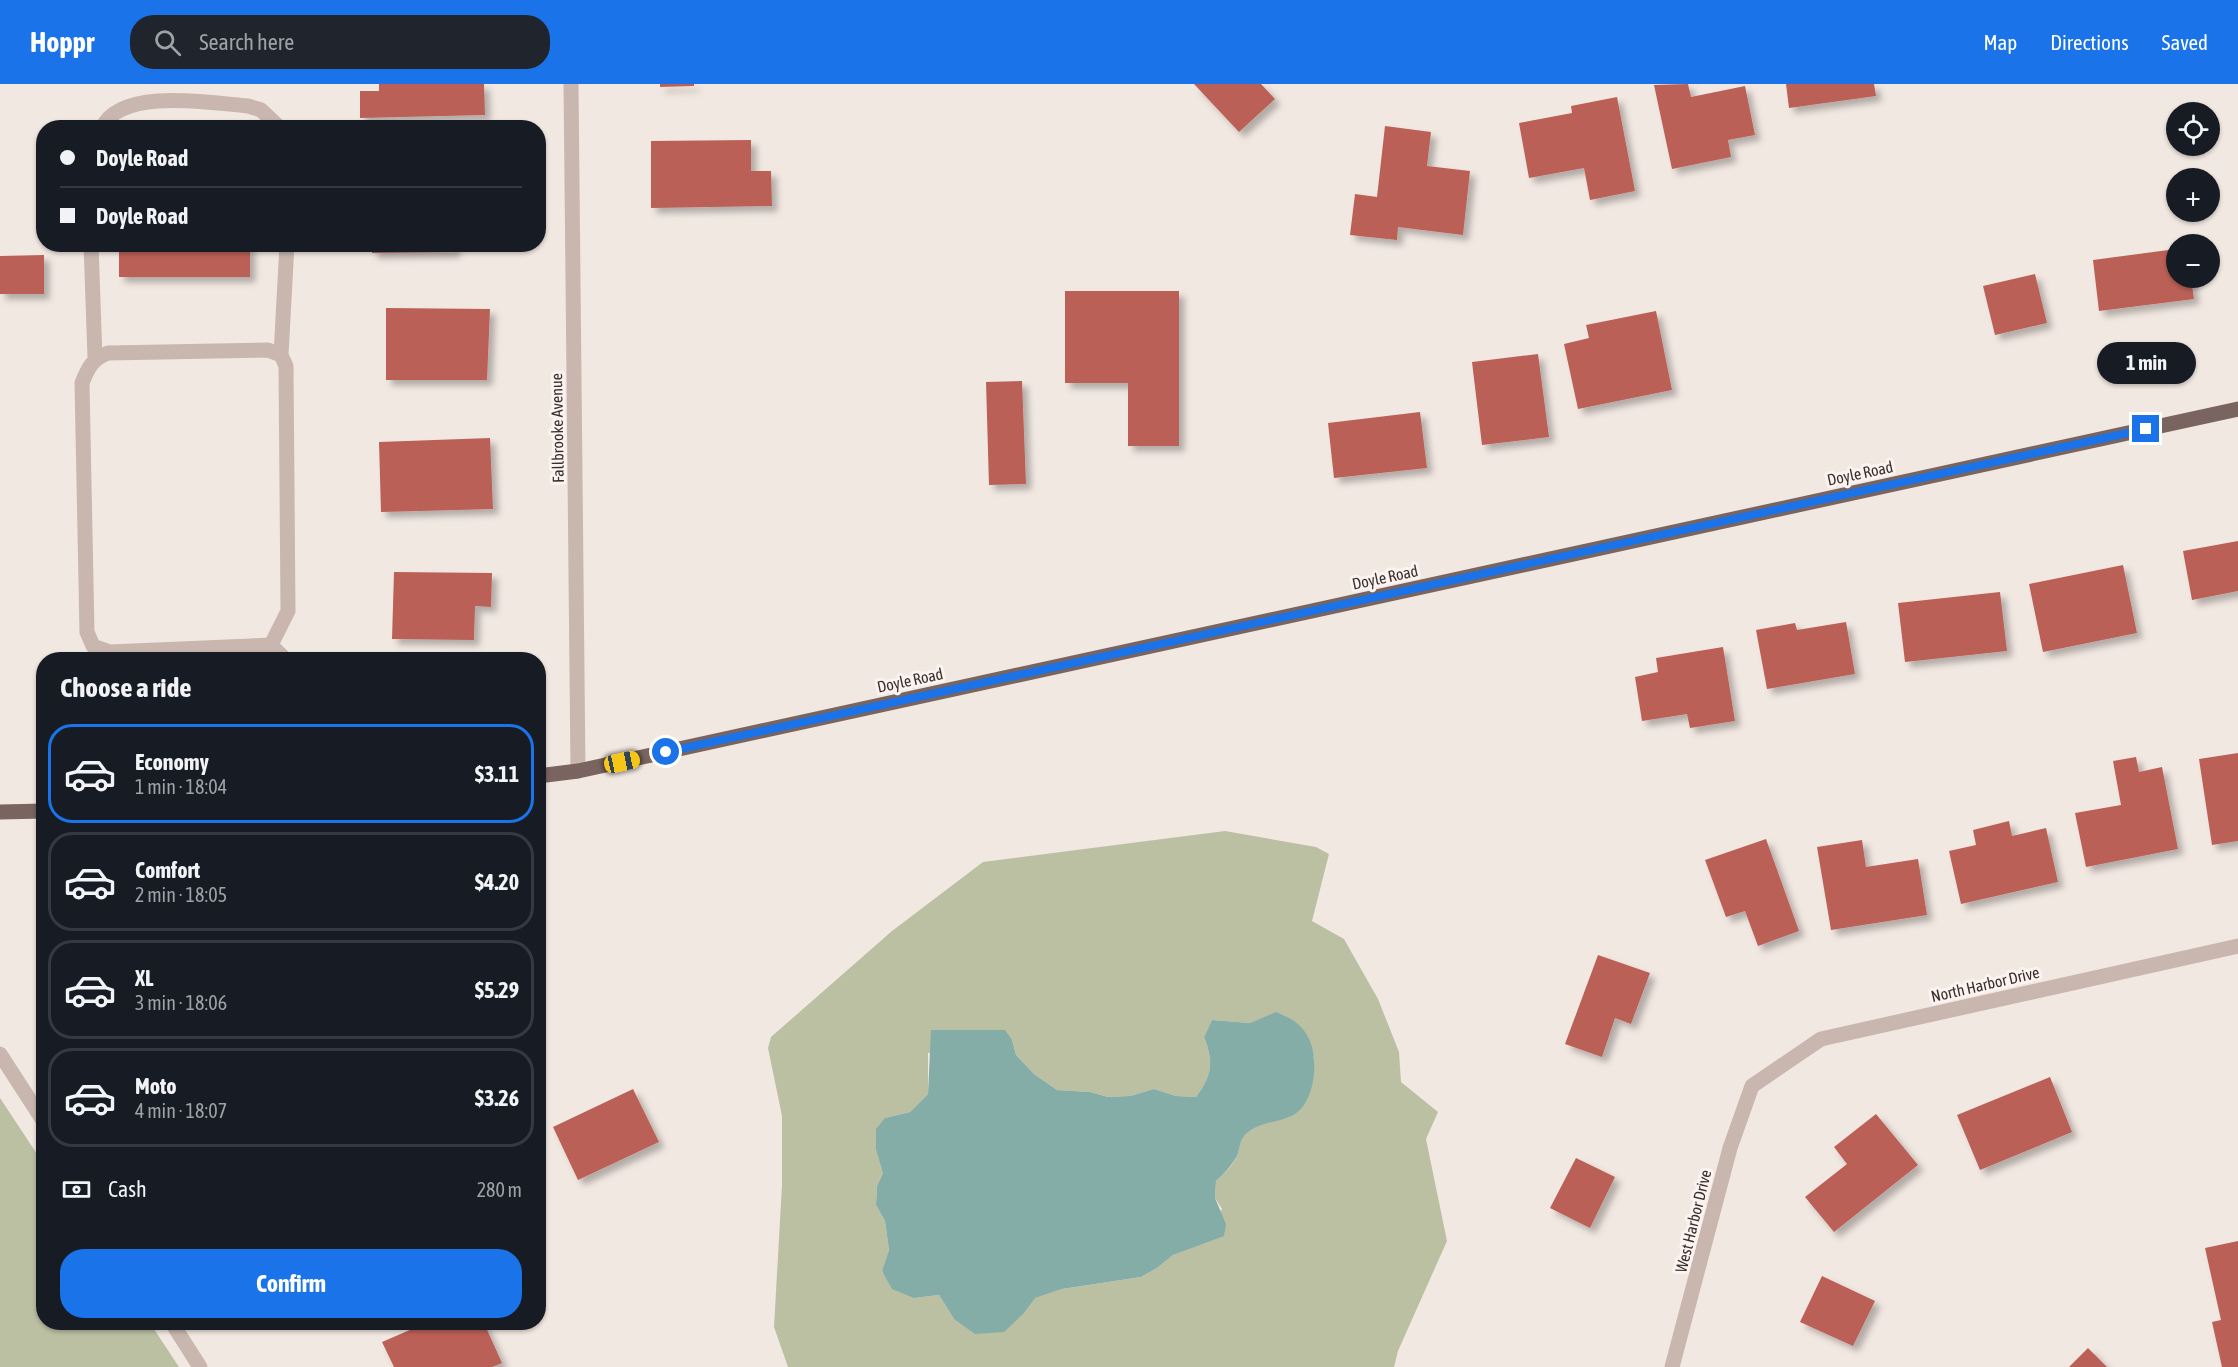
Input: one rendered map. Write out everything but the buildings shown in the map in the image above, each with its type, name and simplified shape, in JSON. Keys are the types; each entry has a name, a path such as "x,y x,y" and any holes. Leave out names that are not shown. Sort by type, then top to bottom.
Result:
{"main road":[{"name":"Doyle Road","path":"546,775 579,771 2238,409"},
{"path":"0,812 36,811"}],"street":[{"name":"Fallbrooke Avenue","path":"571,84 579,771"},
{"path":"110,120 122,108 156,100 248,106 261,110 272,120"},
{"path":"91,252 95,357 82,383 87,632 93,646 110,652 271,645 278,652"},
{"path":"266,652 288,611 285,366 281,355 286,252"},
{"path":"95,357 108,353 131,352 268,350 281,355"},
{"name":"North Harbor Drive","path":"1752,1086 1821,1039 2238,946"},
{"path":"0,1054 36,1110"},
{"name":"West Harbor Drive","path":"1672,1367 1730,1148 1752,1086"},
{"path":"176,1330 200,1367"}],"green space":[{"path":"1225,831 1316,847 1329,854 1312,921 1344,939 1378,999 1399,1052 1401,1082 1438,1112 1426,1139 1447,1241 1398,1351 1394,1367 788,1367 774,1327 782,1185 782,1116 768,1048 771,1037 892,931 983,862","holes":["1276,1013 1314,1057 1307,1098 1301,1107 1259,1125 1243,1137 1235,1160 1216,1181 1215,1198 1222,1209 1197,1245 1173,1255 1141,1277 1062,1289 1034,1298 1024,1313 954,1319 939,1295 914,1298 882,1272 889,1250 885,1221 876,1205 877,1186 883,1173 885,1118 910,1112 928,1094 928,1053 1012,1040 1016,1055 1034,1074 1057,1090 1090,1092 1108,1097 1130,1096 1154,1089 1176,1096 1196,1097 1210,1069 1204,1037 1212,1020 1250,1023"]},
{"path":"0,1098 36,1152 36,1330 155,1330 179,1367 0,1367"}],"water":[{"path":"1276,1012 1298,1025 1308,1037 1314,1055 1314,1078 1302,1108 1295,1114 1263,1124 1245,1135 1235,1160 1216,1181 1215,1198 1226,1224 1224,1236 1173,1255 1141,1277 1062,1289 1035,1298 1024,1313 1004,1332 975,1334 954,1319 939,1295 914,1298 892,1289 882,1271 889,1250 885,1221 876,1205 877,1186 883,1173 876,1149 876,1129 885,1118 910,1112 928,1094 931,1030 1005,1030 1012,1040 1016,1055 1034,1074 1057,1090 1090,1092 1108,1097 1130,1096 1154,1089 1176,1096 1196,1097 1210,1068 1204,1037 1212,1020 1250,1023"}],"route":[{"path":"666,752 2146,429"}]}
